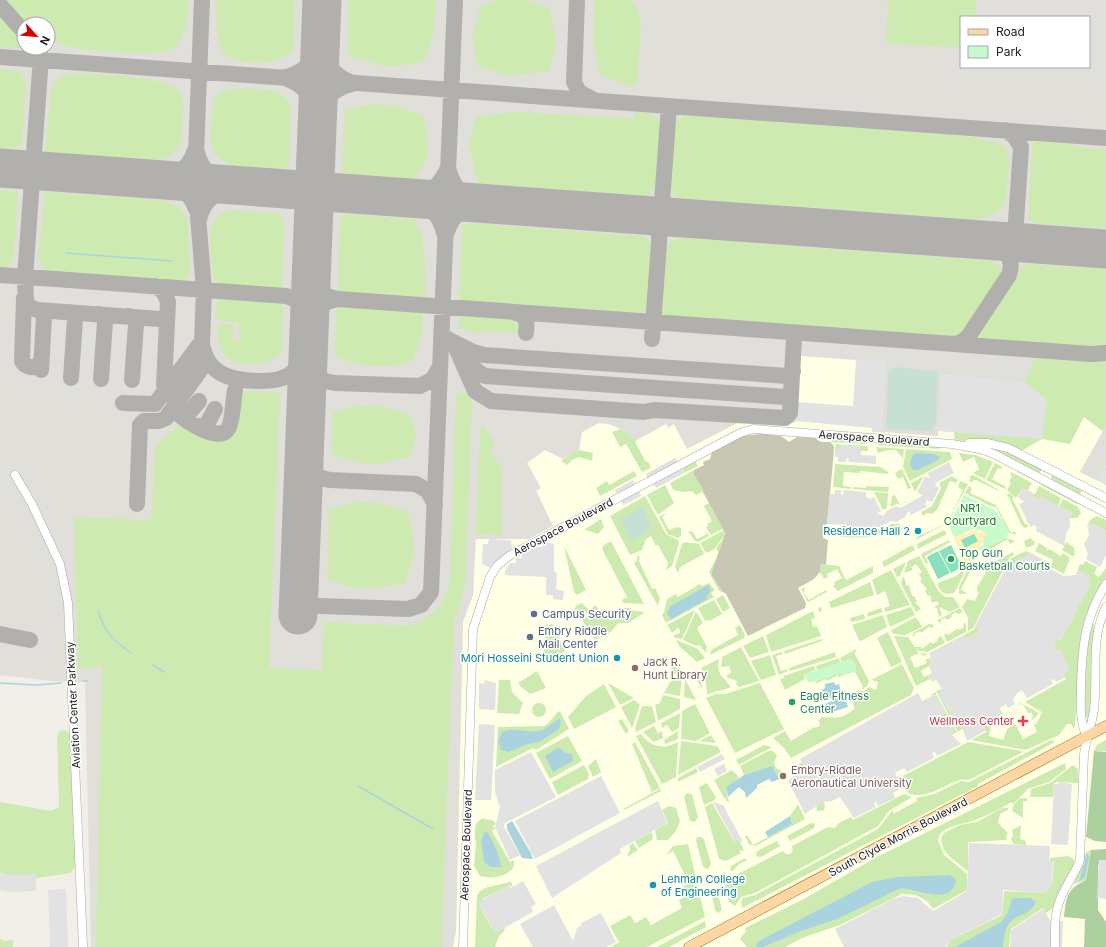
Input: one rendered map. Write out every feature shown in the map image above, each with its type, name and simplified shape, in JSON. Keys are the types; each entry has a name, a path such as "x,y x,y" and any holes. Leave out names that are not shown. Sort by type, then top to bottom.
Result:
{"main road":[{"name":"South Clyde Morris Boulevard","path":"689,947 1106,726"}],"street":[{"name":"Aerospace Boulevard","path":"463,947 472,637 485,587 496,568 513,554 747,430 952,444 982,443 998,445 1013,451 1106,498"},
{"name":"Aerospace Boulevard","path":"952,444 984,450 994,454 1106,513"},
{"path":"1043,479 1049,469"},
{"name":"Aviation Center Parkway","path":"15,475 32,504 60,564 68,603 83,947"},
{"path":"1086,737 1080,719 1082,653 1085,632 1093,609 1106,584"},
{"path":"1055,947 1057,907 1080,860 1084,754 1086,737 1094,710 1098,633 1106,607"}],"shaded area":[{"path":"0,0 1106,0 1106,465 1098,481 1080,472 1103,431 1084,417 1078,423 1025,383 942,375 938,436 881,432 886,362 801,356 795,423 745,419 687,449 674,424 668,428 666,424 637,440 623,430 609,424 599,423 582,432 579,450 571,453 563,459 545,450 527,463 541,488 536,491 553,526 529,539 476,539 473,595 463,622 456,930 453,947 91,947 85,682 52,681 0,675"},
{"name":"Embry-Riddle Aeronautical University","path":"801,356 886,362 942,375 1025,383 1078,423 1084,417 1103,431 1080,472 1098,481 1106,465 1106,947 453,947 456,930 463,621 473,595 476,539 553,526 536,490 541,488 527,463 545,450 571,453 579,450 582,432 599,423 609,424 623,430 637,440 666,424 674,424 687,448 745,419 795,423"},
{"path":"856,360 886,362 881,432 872,432 872,428 795,421 797,402 853,406"},
{"path":"896,367 938,372 936,424 932,431 888,429 886,425 888,374 890,370"},
{"path":"942,375 1026,383 1047,400 1042,439 937,431"},
{"path":"761,434 781,436 789,442 797,437 815,438 821,442 830,442 834,446 827,524 823,525 823,538 828,540 826,565 821,564 820,572 814,579 798,588 806,603 805,608 748,636 726,594 720,590 711,574 725,533 693,473 694,470 704,465 703,462 710,459 712,452 742,436"},
{"path":"839,445 861,447 861,455 876,456 876,464 849,462 848,458 846,459 846,462 838,462 838,457 835,457 835,450 839,450"},
{"path":"675,458 684,473 656,488 653,483 639,491 641,496 623,505 615,490 633,480 635,485 648,478 646,474"},
{"path":"949,462 954,473 937,482 935,485 939,488 932,502 927,500 925,504 927,507 911,515 909,511 905,517 896,522 891,521 879,527 874,527 873,531 844,530 844,525 827,524 830,494 835,494 835,490 841,490 841,494 843,495 844,490 866,492 866,497 870,499 874,497 881,511 877,513 883,516 887,511 896,506 900,508 922,496 917,492 925,477 930,478 928,473"},
{"path":"1106,465 1106,485 1098,481"},
{"path":"1023,487 1035,494 1035,498 1038,501 1041,497 1072,513 1064,546 1036,531 1037,527 1034,525 1030,527 1019,504 1024,502 1018,497"},
{"path":"640,507 643,507 651,527 633,541 630,539 620,519"},
{"path":"1090,523 1106,531 1106,555 1100,567 1086,559 1088,554 1084,544 1089,535 1088,528"},
{"path":"489,539 511,540 512,549 491,568 482,564 483,544 488,544"},
{"path":"543,542 554,544 554,572 557,573 556,589 564,591 563,600 553,599 553,595 546,595 546,577 505,575 505,571 510,563 516,563 516,558 522,558 522,553 536,547 542,547"},
{"path":"1029,552 1051,564 1049,568 1064,576 1076,575 1079,570 1090,577 1088,582 1091,584 1080,605 1075,605 1078,608 1061,640 1057,638 1054,644 1056,651 1061,650 1069,670 1063,673 1066,677 1056,682 1054,679 1051,680 1053,684 1027,698 1022,690 1017,693 1013,700 1015,704 1008,708 1006,704 998,710 1001,715 990,721 986,717 983,724 986,730 967,741 961,725 957,727 950,714 954,710 949,711 938,693 942,691 942,689 936,680 932,682 928,675 932,673 929,667 932,662 929,653 964,635 966,639 977,633 980,629 975,626 1009,562 1014,564 1019,558 1027,556"},
{"path":"485,680 496,683 495,710 479,709 479,683 484,684"},
{"path":"918,693 922,701 935,695 946,713 941,717 947,716 955,730 950,733 961,744 937,756 935,752 932,753 934,758 907,772 904,768 895,773 897,777 901,775 904,782 900,784 898,790 893,793 895,798 878,806 876,802 874,803 876,807 854,818 840,797 832,801 823,802 805,814 788,781 805,768 800,759"},
{"path":"479,724 495,725 491,800 475,800"},
{"path":"531,752 556,797 505,823 504,827 520,855 510,860 495,827 500,807 495,792 495,770"},
{"path":"722,754 725,759 700,772 697,767"},
{"path":"724,764 727,771 718,776 714,769"},
{"path":"601,776 620,813 535,859 515,821"},
{"path":"1059,782 1072,784 1068,845 1051,844 1054,784 1058,784"},
{"path":"658,801 667,823 620,849 621,853 552,898 536,866"},
{"path":"713,802 723,805 743,842 733,838"},
{"path":"969,843 1050,846 1049,861 1053,861 1052,885 1045,893 1003,890 1002,914 950,940 946,947 844,947 835,929 893,899 903,896 918,898 933,911 967,891"},
{"path":"1099,860 1106,860 1106,899 1097,898"},
{"path":"0,874 36,874 36,891 12,892 0,890"},
{"path":"523,881 536,904 531,907 533,912 495,933 478,902 509,885 511,888"},
{"path":"66,889 68,947 50,947 48,890"},
{"path":"554,905 573,941 577,928 582,925 581,923 601,913 616,942 606,947 533,947 520,924"},
{"path":"1043,909 1051,921 1063,921 1062,947 1010,947 1011,930"}],"green space":[{"path":"5,0 188,0 186,26 178,43 173,48 166,51 154,52 138,53 103,51 64,46 56,42 56,16 18,16"},
{"path":"215,0 295,0 294,47 289,54 270,62 258,63 235,60 221,49 219,44"},
{"path":"348,0 436,0 434,32 425,60 400,66 383,66 348,55"},
{"path":"502,0 526,0 550,8 556,45 549,71 508,76 477,66 472,36 481,5"},
{"path":"594,0 631,0 637,9 641,23 637,85 631,86 600,75 593,41"},
{"path":"879,0 976,0 975,16 960,16 960,48 886,43 888,1"},
{"path":"0,13 16,32 16,48 0,47"},
{"path":"0,68 20,72 26,83 22,143 19,147 0,148"},
{"path":"80,73 148,79 162,82 178,90 182,98 183,112 181,138 176,150 162,160 45,153 51,90 53,85 62,77"},
{"path":"236,88 268,90 282,95 288,100 291,107 289,165 287,169 233,166 222,161 215,154 210,139 213,101 222,91"},
{"path":"375,104 396,106 423,116 428,146 422,168 416,173 419,179 348,174 342,171 345,110"},
{"path":"511,112 634,118 635,112 648,113 655,116 660,121 661,126 655,188 651,193 645,196 477,183 478,177 475,175 469,143 476,117"},
{"path":"686,115 954,135 988,140 1004,147 1008,152 1009,166 1005,200 997,212 990,216 970,219 679,198 672,193 670,187 674,127 679,118"},
{"path":"1039,141 1106,150 1106,228 1036,224 1028,219 1032,146 1034,142"},
{"path":"0,190 18,192 14,256 9,265 0,269"},
{"path":"45,192 162,200 178,206 187,217 190,275 179,283 167,283 49,273 44,269 38,257"},
{"path":"231,210 277,213 282,216 284,223 282,288 270,290 241,289 219,284 214,278 210,245 212,227 215,220 222,214"},
{"path":"345,214 416,219 416,225 420,230 424,248 425,298 423,300 343,295 338,292 340,217"},
{"path":"467,223 642,236 650,241 653,249 647,309 643,314 635,316 459,302 462,225"},
{"path":"681,238 993,261 1001,268 1002,275 963,334 955,339 670,319 662,314 660,307 664,251 668,243"},
{"path":"1028,264 1106,269 1106,345 1064,347 982,341 978,339 978,332 1020,270"},
{"path":"224,297 276,301 283,304 282,348 279,354 273,359 257,364 239,363 226,357 220,347 217,327 221,324 233,325 233,341 240,340 241,331 239,331 239,322 220,321 215,318 216,304"},
{"path":"346,306 423,312 422,333 413,360 394,366 374,366 354,363 335,357 336,310 339,307"},
{"path":"460,315 490,315 507,318 514,321 518,326 520,333 487,331 477,333 458,328"},
{"path":"1035,356 1088,362 1106,359 1106,426 1103,431 1084,417 1070,444 1042,439 1021,451 985,440 957,441 954,439 954,432 1047,400 1025,383"},
{"path":"245,391 280,392 269,668 322,670 324,622 409,626 426,618 440,606 447,591 450,578 456,393 468,394 472,403 465,587 454,622 441,947 96,947 102,666 78,669 74,517 151,520 155,448 162,439 182,424 202,434 217,439 224,439 230,436 235,425 239,395"},
{"path":"375,405 411,415 416,436 410,457 376,464 360,463 331,454 333,412 359,406"},
{"path":"483,425 494,442 491,454 501,466 502,535 476,534 480,428"},
{"path":"621,429 637,440 635,442 651,468 642,472 626,444 620,447 612,432"},
{"path":"834,439 865,442 868,444 830,442"},
{"path":"880,443 940,447 940,449 877,445"},
{"path":"836,444 868,446 868,451 861,451 861,447 839,445 839,450 835,450"},
{"path":"876,447 904,449 903,458 896,450 888,450 878,453"},
{"path":"988,448 1001,449 1015,455 1041,469 1041,472 1038,473"},
{"path":"906,449 950,452 952,459 910,481 903,467"},
{"path":"579,450 593,453 592,461 579,457 572,460 567,465 561,461 571,453"},
{"path":"959,453 975,455 993,462 985,479 973,473 979,469 974,457 963,462"},
{"path":"695,461 698,466 684,473 682,468"},
{"path":"995,463 1002,467 1001,469 998,468 992,479 1006,487 1005,489 986,480"},
{"path":"835,464 881,467 888,472 888,474 860,471 860,473 844,472 843,486 851,487 851,489 833,487"},
{"path":"902,469 911,488 908,489 903,477 898,479 895,473"},
{"path":"694,470 693,473 704,491 696,495 692,491 683,492 673,490 670,483"},
{"path":"634,471 637,476 600,496 596,488 607,481 609,485"},
{"path":"1011,472 1032,483 1028,490 1023,488 1016,498 1007,490 1011,483 1009,482 1012,476 1010,474"},
{"path":"973,475 999,491 976,480 970,483 970,476"},
{"path":"924,476 915,492 911,483"},
{"path":"952,476 958,480 956,483 950,481 937,510 932,514 928,513 923,516 921,512 932,506 941,488 939,483"},
{"path":"1051,476 1054,476 1081,490 1081,493 1079,495 1051,481"},
{"path":"960,481 968,484 947,523 963,490 958,487"},
{"path":"665,485 674,503 658,515 647,495"},
{"path":"1041,485 1046,485 1077,501 1079,505"},
{"path":"866,486 889,487 888,492 853,489 853,487 866,488"},
{"path":"969,486 972,488 970,493 996,505 1011,533 1014,531 1017,535 1009,533 996,507 990,506 965,493"},
{"path":"1039,486 1061,498 1058,506 1041,497 1039,501 1035,498 1035,494"},
{"path":"874,492 888,493 887,508 883,510"},
{"path":"1003,492 1008,495 1009,493 1014,497 1012,498 1028,527 1025,528 1022,526 1008,496"},
{"path":"704,493 723,529 711,535 706,527 708,526 707,524 712,521 704,506 709,503 704,494 698,495"},
{"path":"895,495 900,505 897,504 890,507 892,496"},
{"name":"NR1 Courtyard","path":"964,495 996,511 1009,531 1006,539 973,554 983,545 984,537 988,532 973,529 954,537 949,525"},
{"path":"645,496 666,534 678,540 679,543 672,566 666,570 668,563 651,536 646,539 642,550 630,555 610,516"},
{"path":"1063,499 1078,507 1081,513 1077,518 1070,518 1072,513 1059,506"},
{"path":"357,502 380,503 408,512 414,551 405,583 375,588 365,588 346,586 327,578 329,509"},
{"path":"666,514 662,517 669,530 677,527 681,528 681,536 678,538 668,534 659,517"},
{"path":"1097,516 1106,520 1106,531 1090,523 1088,527 1087,526 1090,520"},
{"path":"601,519 604,527 598,534 585,529"},
{"path":"947,523 916,540 917,537"},
{"path":"892,524 899,524 902,529 897,532 894,527 874,536 868,537 841,537 841,533 844,531 874,533"},
{"path":"705,528 709,536 698,542 694,540 688,531 693,532 697,539 707,534"},
{"path":"724,530 725,535 713,550 706,553 700,543"},
{"path":"944,530 947,534 918,549 917,544"},
{"path":"974,534 978,541 965,548 961,540"},
{"path":"724,538 719,553 716,548 715,549"},
{"path":"1007,538 1015,541 1010,544 1008,539 985,552 988,546"},
{"path":"1030,538 1035,542 1034,545 1026,548 1024,541"},
{"path":"949,540 950,542 925,556 928,563 926,564 921,554"},
{"path":"611,541 644,604 624,603 622,600 627,597 602,549 604,545"},
{"path":"685,542 699,544 704,554 680,567 678,573 675,567 682,544"},
{"path":"1066,542 1075,548 1073,549 1075,550 1074,557 1062,550"},
{"path":"1039,543 1047,548 1047,551 1049,549 1061,556 1063,553 1070,558 1064,574 1051,567 1053,560 1035,551"},
{"name":"Top Gun Basketball Courts","path":"951,545 962,567 951,573 939,551"},
{"path":"564,546 586,590 577,595 574,592"},
{"path":"910,546 913,546 915,550 884,567 882,562"},
{"name":"Top Gun Basketball Courts","path":"938,551 950,573 938,579 927,557"},
{"path":"1026,551 1029,552 1027,556 1013,564 1009,562 1011,558"},
{"path":"1013,552 1014,555 1010,557 973,628 968,631 968,618 962,607 967,599 975,601 979,592 977,591 977,587 991,564"},
{"path":"640,555 639,561 652,589 655,588 660,598 658,606 634,563"},
{"path":"718,556 711,574 723,592 719,591 709,572"},
{"path":"919,556 939,592 945,597 953,597 960,607 950,612 939,607 942,614 939,617 937,608 934,607 939,604 937,601 932,603 930,595 928,596 925,591 927,589 920,581 922,579 919,574 922,572 916,564 911,567 913,570 904,573 908,561"},
{"path":"1085,561 1097,567 1094,574 1099,577 1106,568 1106,579 1080,646 1074,729 1071,724 1067,724 1059,735 1026,750 971,740 986,732 983,724 986,717 1001,715 998,710 1000,709 1003,715 992,721 989,736 1003,740 1007,729 1015,724 1023,739 1037,732 1034,725 1037,723 1042,712 1025,702 1066,679 1063,673 1069,670 1060,650 1056,651 1054,644 1057,638 1061,640 1078,608 1075,605 1079,605 1090,577 1076,574 1080,564 1083,565"},
{"path":"906,562 900,576 897,577 893,569"},
{"path":"821,564 839,566 846,580 873,566 873,573 838,591 833,586 835,584 834,582 842,578 837,569 827,574 828,577 824,579 820,572"},
{"path":"891,570 910,605 885,612 884,608 890,606 885,591 877,595 872,580"},
{"path":"962,571 964,573 955,592 947,594 940,589 938,583 956,576"},
{"path":"967,571 970,572 961,589 967,594 959,594 959,587"},
{"path":"904,577 907,586 909,585 912,596 914,596 917,601 915,602 921,609 916,612 901,584 902,578"},
{"path":"870,582 874,595 819,612 818,608 821,607 822,611 831,608 829,602"},
{"path":"709,583 715,590 711,593 714,597 666,623 662,615 667,599 676,594 678,597 700,584 702,586"},
{"path":"805,587 804,593 809,600 826,590 827,592 808,602 801,589"},
{"path":"723,595 730,608 723,612 716,599"},
{"path":"714,600 722,614 709,621 705,621 698,608"},
{"path":"582,603 589,610 596,605 601,614 606,612 608,617 596,614 572,612 577,605"},
{"path":"911,607 915,615 890,627 886,615"},
{"path":"621,608 631,608 631,610 644,613 628,623 618,623 612,631 595,640 580,617 597,617 609,619 610,621 617,615"},
{"path":"881,608 883,612 868,617 867,613"},
{"path":"960,608 963,612 957,614 956,612 947,620 945,618 941,620 939,624 938,620"},
{"path":"695,610 682,639 675,638 673,635 680,633 680,630 678,628 672,633 667,625"},
{"path":"696,611 703,623 697,628 707,647 706,653 699,645 697,646 683,640"},
{"path":"813,611 815,618 811,619 813,627 817,626 821,636 771,652 766,635"},
{"path":"864,614 865,619 851,622 850,618"},
{"path":"883,615 887,627 861,641 859,640 852,625"},
{"path":"916,617 922,627 905,635 893,634 891,630"},
{"path":"966,622 966,632 947,642 944,635 947,633 948,635 958,628 959,630 964,627 963,625"},
{"path":"552,624 565,651 542,664 547,626"},
{"path":"929,624 932,624 934,627 931,628 930,626 921,633 920,631 914,634 915,636 913,637 913,633"},
{"path":"1091,624 1094,624 1090,714 1089,717 1086,718 1084,716 1086,654"},
{"path":"740,625 745,635 744,638 710,655 711,650 738,635 735,628"},
{"path":"975,626 980,628 977,633 966,639 964,635 974,630"},
{"path":"888,632 902,662 891,667 877,638"},
{"path":"763,636 769,652 750,658 743,646"},
{"path":"894,636 908,637 919,653 910,657 915,668 927,663 925,660 930,658 932,664 921,671 924,677 928,675 930,679 916,686"},
{"path":"941,636 945,643 927,652 919,651 915,647 921,647 922,649 931,642 932,644 938,641 937,639"},
{"path":"822,639 822,641 785,654 784,651"},
{"path":"676,640 698,649 705,658 697,662 679,646"},
{"path":"741,647 759,681 739,687 736,684 737,681 726,677 731,672 729,666 721,667 722,657"},
{"path":"856,649 855,654 869,681 867,686 863,689 861,689 863,687 855,672 856,667 852,659 842,662 840,658"},
{"path":"782,652 783,654 776,656 781,671 787,669 788,671 779,675 772,655"},
{"path":"835,652 836,657 790,671 789,668"},
{"path":"919,653 928,654 924,656"},
{"path":"673,655 681,671 671,676"},
{"path":"770,655 776,675 761,680 751,661"},
{"path":"839,658 840,663 817,670 816,666"},
{"path":"719,659 719,672 731,687 707,695 706,683 701,668"},
{"path":"852,659 856,667 855,672 842,676 840,673 809,683 804,674"},
{"path":"902,664 914,688 911,695 791,758 784,748 773,738 785,731 791,741 814,727 820,726 819,720 822,717 835,718 846,715 854,709 853,701 858,695 857,691 864,691 869,687 876,690 878,682 871,680"},
{"path":"814,666 815,670 804,674 805,679 785,690 780,679 784,678 783,676"},
{"path":"697,670 701,680 702,689 693,673"},
{"path":"537,671 546,688 530,694 518,683"},
{"path":"840,673 842,676 839,677 838,675 827,681 826,679 818,684 815,681"},
{"path":"682,676 680,696 664,693 670,682"},
{"path":"685,679 696,700 684,697"},
{"path":"499,680 510,680 512,692 523,703 519,714 497,713"},
{"path":"608,683 634,698 620,705"},
{"path":"760,683 784,729 735,753 706,698 716,694 725,694"},
{"path":"604,684 616,707 574,729 568,717 586,696"},
{"path":"942,689 939,693 949,711 954,710 950,714 957,727 961,725 963,728 958,732 936,691"},
{"path":"935,692 957,732 952,735 950,733 954,731 941,717 945,713 935,695 930,696"},
{"path":"663,695 680,699 680,709 658,721 655,705 660,703"},
{"path":"634,700 640,705 632,728 621,707"},
{"path":"536,703 542,703 546,707 546,713 542,717 536,717 532,713 532,707"},
{"path":"695,704 710,733 696,741 681,739 682,711"},
{"path":"1023,704 1039,713 1035,718 1031,720 1033,716 1031,712 1028,713"},
{"path":"642,706 652,706 656,722 636,732 635,729"},
{"path":"560,711 569,729 536,750 533,748 496,767 498,727 544,726"},
{"path":"680,713 679,728 672,732 667,725 662,728 661,723"},
{"path":"622,719 629,731 626,734 618,721"},
{"path":"654,726 658,733 662,731 663,738 654,742 643,732"},
{"path":"59,731 67,731 71,736 76,865 71,873 36,878 35,874 9,875 0,873 0,802 51,811 59,807 57,738"},
{"path":"678,731 678,739 665,744 664,740"},
{"path":"641,734 649,742 658,746 668,746 678,742 676,777 662,784 636,736"},
{"path":"711,735 716,743 699,741"},
{"path":"568,736 582,761 550,779 536,753"},
{"path":"1051,740 1055,742 978,784 978,786 742,908 741,903 743,898 755,895 878,829 892,811 901,805 893,811 893,814 917,801 916,798 934,794 961,781 969,782"},
{"path":"1106,740 1106,751 1094,751 1097,745"},
{"path":"681,741 717,746 721,752 678,775"},
{"path":"635,742 660,788 652,792 632,744"},
{"path":"968,742 1023,752 969,780 960,780 935,791 921,795 908,793 903,776"},
{"path":"764,745 772,747 739,765 736,760"},
{"path":"768,751 773,751 777,755 774,763 776,768 783,772 785,776 779,779 772,766 744,775 740,766"},
{"path":"1094,751 1106,752 1106,842 1095,841 1086,837"},
{"path":"596,759 601,772 593,777 588,766"},
{"path":"802,762 805,768 797,773 795,767"},
{"path":"1065,763 1066,769 1049,782 1028,789 1013,804 1011,802 979,819 952,826 940,834 938,840 944,855 967,874 967,890 933,909 927,901 916,895 902,894 840,925 802,938 785,947 747,947 740,939 746,931 745,928 804,899 875,858"},
{"path":"584,765 589,774 588,779 558,795 552,782"},
{"path":"1073,765 1078,769 1078,783 1054,783 1053,797 1030,797 1031,789 1050,783"},
{"path":"696,768 698,772 678,782 678,778"},
{"path":"732,770 739,777 726,791 729,803 723,796 714,780"},
{"path":"707,783 716,797 715,800 704,805 699,787"},
{"path":"660,789 661,791 624,810 623,809"},
{"path":"687,793 692,794 698,817 695,822 690,821 684,797"},
{"path":"904,794 912,797 889,811 878,826 755,893 741,897 735,906 729,902 724,882 726,880 783,851 786,854 790,854 793,850 792,846 824,829 828,827 835,828 839,823 851,817 853,820"},
{"path":"1020,798 1027,798 1027,801 1023,801 1023,818 1012,811 1014,804"},
{"path":"823,801 825,805 824,810 817,811 817,807 814,806"},
{"path":"712,803 741,853 726,861 719,859 705,807"},
{"path":"798,804 805,819 755,846 749,844 745,836 747,835 753,845 792,824 790,816"},
{"path":"669,806 676,808 680,821 676,831 668,840 657,840 655,830 668,823 662,810"},
{"path":"1002,808 1008,808 1008,810 1000,814 998,823 1008,833 1006,835 1007,840 969,842 968,871 944,850 941,839 944,833 960,825 977,822"},
{"path":"483,818 491,820 496,824 493,826 495,829 492,831 510,862 514,860 512,870 502,876 480,876 474,866 476,842 475,828 478,822"},
{"path":"811,823 815,824 814,828 790,841 787,836"},
{"path":"1021,825 1020,839 1026,841 1026,845 1014,844 1011,840 1013,835 1012,830"},
{"path":"652,832 653,839 639,848 635,841"},
{"path":"697,837 704,839 711,864 708,869 703,867 696,841"},
{"path":"733,838 740,841 744,851 739,850"},
{"path":"777,841 780,846 761,857 756,856 757,851"},
{"path":"633,843 638,850 627,857 630,849 629,846"},
{"path":"688,844 705,917 647,947 611,947 619,942 610,926 630,915 635,923 646,917 651,925 682,908 679,900 687,896 682,887 689,883 673,851 666,855 673,846"},
{"path":"1106,849 1106,865 1098,865 1098,910 1106,922 1106,947 1084,947 1085,919 1064,917 1067,899 1071,890 1086,880 1091,850"},
{"path":"1091,850 1086,880 1074,884 1086,852"},
{"path":"1068,856 1074,859 1074,865 1053,908 1046,913 1043,908 1011,929 1009,947 947,947 950,940 1002,915 1004,891 1045,893 1052,885 1054,861 1050,861 1050,858"},
{"path":"745,858 747,860 738,865 733,871 730,870 731,866"},
{"path":"511,881 513,888 510,885 482,899 484,903 480,906 491,927 499,930 504,928 505,930 499,936 495,947 475,947 477,895 480,891 487,887"},
{"path":"713,888 717,890 722,910 718,913 715,910 711,891"},
{"path":"705,921 706,927 669,947 657,947"},
{"path":"0,939 5,941 13,940 13,947 0,947"}],"sand":[{"path":"973,529 981,533 983,530 989,532 970,563 966,564 961,560 954,537 963,532 966,535"}],"water":[{"path":"915,453 934,454 940,457 938,460 918,470 913,470 910,465 911,458"},
{"path":"708,585 711,591 706,597 707,599 671,619 667,613 671,606"},
{"path":"834,682 835,685 839,684 841,692 837,695 838,699 845,697 848,707 829,713 825,704 832,701 831,698 823,696 821,691 825,688 825,684"},
{"path":"560,719 561,723 559,729 539,742 528,744 508,752 501,750 498,741 502,732 507,730 532,732 542,730"},
{"path":"560,748 565,753 572,754 573,761 553,772 545,756"},
{"path":"772,766 779,779 772,782 769,779 757,785 757,788 746,798 745,792 739,787 728,797 726,787 744,775"},
{"path":"790,816 792,824 768,837 765,832"},
{"path":"512,821 533,859 522,858 507,829 507,824"},
{"path":"485,831 490,836 495,847 501,867 491,867 484,862 481,841"},
{"path":"1087,853 1089,857 1085,877 1079,882"},
{"path":"950,875 956,880 953,888 948,893 941,895 901,888 837,919 798,932 763,947 755,947 759,941 872,882 897,877"},
{"path":"1030,898 1036,902 1032,908 1012,920 1008,925 1003,947 955,947 1001,922 1007,914 1012,899"}],"waterway":[{"path":"66,253 172,261"},
{"path":"98,611 110,635 131,653"},
{"path":"153,665 164,672"},
{"path":"83,681 88,681"},
{"path":"0,683 36,685 61,683"},
{"path":"358,786 433,829"}],"taxiway":[{"path":"137,504 140,425 144,421 159,421 166,418 201,369 204,290 195,179 202,0"},
{"path":"320,606 408,609 421,605 431,592 455,0"},
{"path":"577,0 574,82 579,92 594,100"},
{"path":"0,5 16,23"},
{"path":"320,44 330,67 338,76 350,82"},
{"path":"286,77 298,73 308,65 315,56 320,44"},
{"path":"41,56 25,277 26,302 30,307 37,310 160,319 165,322 166,326"},
{"path":"0,57 1106,138"},
{"path":"287,79 299,85 308,94 314,104 317,117"},
{"path":"317,118 322,106 334,92 340,88 352,84"},
{"path":"652,339 669,106"},
{"path":"990,240 1003,238 1010,234 1015,227 1016,222 1021,147 1014,136 1005,130"},
{"path":"147,179 163,178 177,174 188,164 195,150"},
{"path":"197,152 203,167 208,173 227,183 242,186"},
{"path":"409,197 416,197 427,193 437,185 448,168"},
{"path":"449,171 459,191 467,198 477,202"},
{"path":"156,181 175,186 185,192 193,202 196,209"},
{"path":"199,220 204,206 213,196 232,187 239,186"},
{"path":"408,197 421,202 436,214 444,233"},
{"path":"447,232 455,217 467,207 477,202"},
{"path":"633,214 647,219 654,224 659,237"},
{"path":"659,236 664,227 671,221 690,218"},
{"path":"952,344 960,343 968,337 1009,275 1011,269 1010,258 1004,249 990,240"},
{"path":"311,273 314,283 324,294 338,299 1091,354 1106,353"},
{"path":"0,275 286,296 296,300 303,307 307,316 309,327"},
{"path":"155,286 164,292 168,302 164,385"},
{"path":"24,298 22,361 25,365 32,367 39,365 41,360"},
{"path":"309,327 315,311 327,302 338,299"},
{"path":"38,310 42,312 44,317 41,370"},
{"path":"69,312 73,314 75,319 71,378"},
{"path":"516,313 525,318 526,333"},
{"path":"99,314 103,317 105,322 101,379"},
{"path":"129,316 134,319 136,324 132,380"},
{"path":"448,339 456,348 475,391 491,401 644,412 654,410 785,418 790,413 794,337 790,333"},
{"path":"123,403 155,404 202,341"},
{"path":"203,348 210,364 223,374 238,379 267,381 278,380 292,373 303,359 309,341"},
{"path":"451,341 473,352 484,355 788,376 791,375 793,371"},
{"path":"465,358 477,371 485,376 785,397 789,396 791,393"},
{"path":"308,359 318,376 326,381 336,383 420,386 433,379 440,366"},
{"path":"177,376 174,394 177,412 194,425 217,434 224,433 230,425 235,390"},
{"path":"174,411 181,415 188,414 199,401"},
{"path":"197,426 207,424 215,409"},
{"path":"305,443 311,468 318,476 324,479 416,484 428,491 435,505"},
{"path":"0,634 30,640"}],"runway":[{"path":"298,615 322,0"},
{"path":"0,168 1106,249"}],"place":[{"name":"Residence Hall 2","path":"918,531"},
{"name":"Top Gun Basketball Courts","path":"951,559"},
{"name":"Campus Security","path":"534,614"},
{"name":"Embry Riddle Mail Center","path":"530,637"},
{"name":"Mori Hosseini Student Union","path":"617,658"},
{"name":"Jack R. Hunt Library","path":"635,668"},
{"name":"Eagle Fitness Center","path":"792,702"},
{"name":"Wellness Center","path":"1023,721"},
{"name":"Embry-Riddle Aeronautical University","path":"783,776"},
{"name":"Lehman College of Engineering","path":"653,885"}]}
